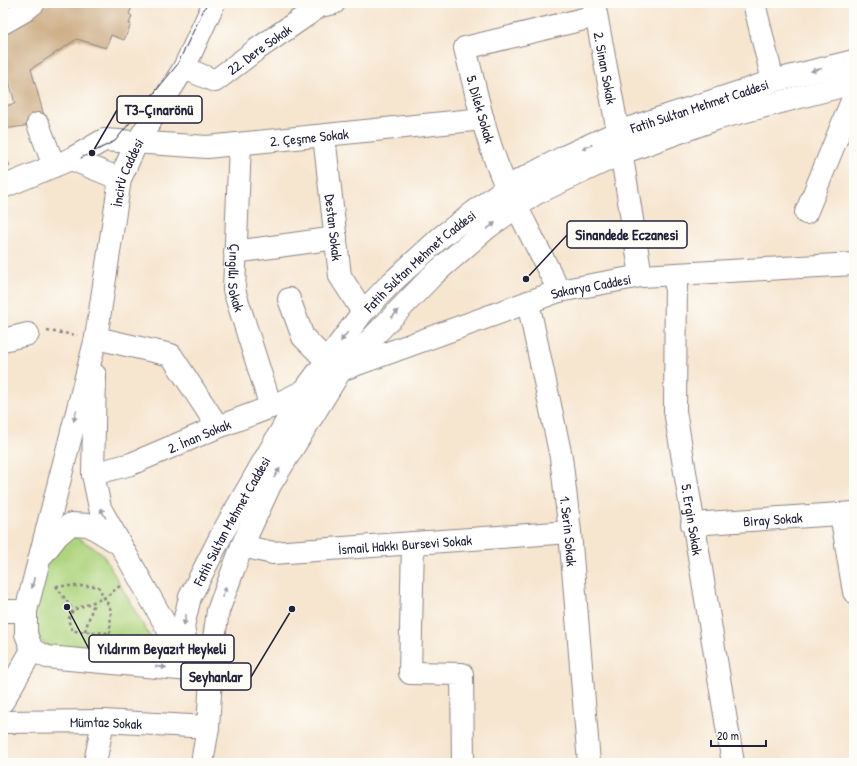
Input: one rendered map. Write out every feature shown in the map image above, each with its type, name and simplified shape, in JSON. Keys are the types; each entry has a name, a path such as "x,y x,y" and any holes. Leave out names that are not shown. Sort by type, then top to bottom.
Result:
{"street":[{"path":"3,23 24,11 34,3"},
{"name":"İncirli Caddesi","path":"96,338 120,179 136,144 184,68 214,3"},
{"name":"22. Dere Sokak","path":"184,68 215,81 256,50 320,6 334,3"},
{"path":"754,3 773,81"},
{"name":"5. Dilek Sokak","path":"559,291 512,196 483,118 465,48 595,9"},
{"name":"2. Sinan Sokak","path":"595,9 622,153 641,276"},
{"name":"Fatih Sultan Mehmet Caddesi","path":"202,763 208,727 213,645 218,611 242,546 270,485 363,312 390,284 440,237 512,196 564,157 618,132 773,81 854,61"},
{"name":"Fatih Sultan Mehmet Caddesi","path":"190,670 183,626 190,597 223,532 304,391 487,228 512,196 535,194 622,153 720,118 854,83"},
{"path":"806,213 854,96"},
{"name":"2. Çeşme Sokak","path":"3,187 63,163 104,140 136,144 207,147 324,136 483,118"},
{"path":"38,124 63,163 120,179"},
{"name":"Destan Sokak","path":"324,136 340,276 363,312"},
{"name":"Çıngıllı Sokak","path":"240,144 234,290 271,407"},
{"path":"235,252 336,238"},
{"name":"Sakarya Caddesi","path":"334,365 559,291 641,276 854,264"},
{"name":"5. Ergin Sokak","path":"676,274 675,410 692,524 733,763"},
{"path":"289,299 303,337 334,365"},
{"name":"1. Serin Sokak","path":"528,302 561,457 570,532 589,763"},
{"path":"3,340 28,334"},
{"path":"96,338 171,355 218,427"},
{"path":"96,338 93,474 100,508 190,670 209,700"},
{"path":"96,338 26,611 26,634 32,650 46,657 190,670"},
{"name":"2. İnan Sokak","path":"93,474 131,464 218,427 271,407 304,391"},
{"path":"848,514 854,592"},
{"name":"Biray Sokak","path":"692,524 848,514"},
{"path":"36,570 58,535 71,524 89,525 121,545"},
{"name":"İsmail Hakkı Bursevi Sokak","path":"242,546 273,553 570,532"},
{"path":"413,543 410,673 462,674 463,763"},
{"path":"148,592 162,599 168,600 190,597"},
{"path":"3,611 26,611"},
{"path":"190,670 213,645"},
{"path":"3,701 32,650"},
{"path":"95,763 103,721"},
{"name":"Mümtaz Sokak","path":"3,722 103,721 208,727"}],"path":[{"path":"28,334 43,331 96,338"},
{"path":"36,570 56,586 73,610"},
{"path":"110,633 73,631 68,620 73,610 106,597 121,585"},
{"path":"56,586 98,586 106,597 111,610 110,633 102,662"},
{"path":"85,631 94,602"}],"green space":[{"path":"73,535 102,553 153,642 151,660 52,651 42,642 32,624 45,555"}],"building":[{"path":"49,3 128,3 127,5 132,7 129,14 132,16 129,24 131,24 124,40 111,35 106,48 77,39 31,69 46,123 3,129 3,106 15,104 9,80 3,83 3,36 15,29"},
{"path":"3,154 10,165 3,170"}],"tram line":[{"path":"81,158 115,141 177,65 207,3"}],"place":[{"name":"T3-Çınarönü","path":"92,153"},
{"name":"Sinandede Eczanesi","path":"526,279"},
{"name":"Yıldırım Beyazıt Heykeli","path":"67,607"},
{"name":"Seyhanlar","path":"292,609"}]}
